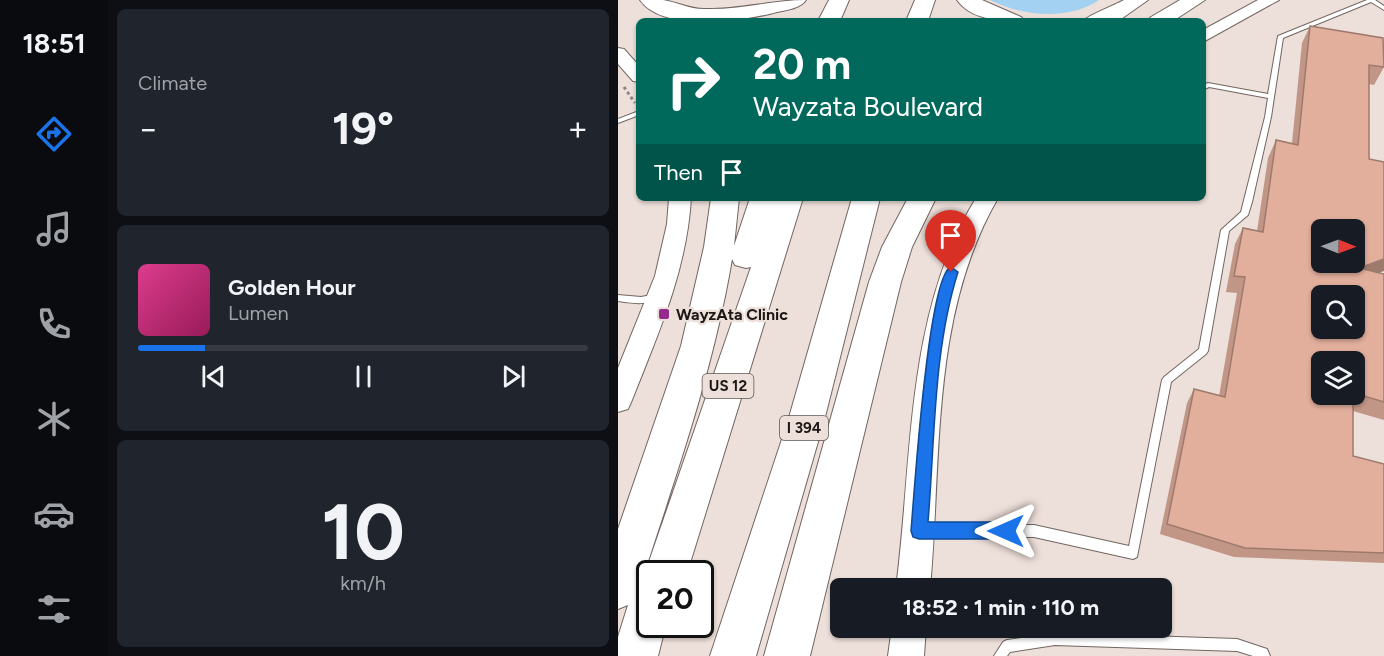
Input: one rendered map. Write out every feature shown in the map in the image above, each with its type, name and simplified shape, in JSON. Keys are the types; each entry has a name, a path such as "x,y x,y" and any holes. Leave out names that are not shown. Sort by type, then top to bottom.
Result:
{"highway":[{"path":"641,3 676,12 715,15 771,8 796,0"},
{"path":"830,18 839,0"},
{"path":"918,18 925,0"},
{"path":"967,0 986,11 1006,18"},
{"path":"1104,18 1114,15 1138,0"},
{"path":"1163,18 1195,0"},
{"path":"641,3 647,18"},
{"path":"618,588 706,314 720,250 725,201"},
{"path":"662,560 763,201"},
{"name":"US 12","path":"670,560 788,201"},
{"path":"732,656 842,201"},
{"name":"I 394","path":"732,656 806,421 865,201"},
{"path":"787,656 885,282 904,231 920,201"},
{"path":"637,656 642,638"},
{"path":"637,656 644,638"}],"street":[{"path":"1206,35 1237,16 1271,0"},
{"path":"618,53 636,74"},
{"path":"618,400 659,297 674,247 680,201"},
{"path":"914,578 935,344 944,294 958,249 985,201"},
{"path":"906,656 908,638"}],"lane":[{"path":"919,531 1034,531 1133,553 1167,380 1203,351 1225,230 1245,213 1271,97 1280,37 1373,0 1384,8"},
{"path":"1298,30 1309,32"},
{"path":"1206,86 1271,97"},
{"path":"618,121 636,113"},
{"path":"618,298 641,300 659,297"},
{"path":"1000,656 1007,646 1055,639 1236,645 1263,653 1264,656"}],"path":[{"path":"618,79 636,107"}],"water":[{"path":"990,0 1099,0 1073,11 1045,14 1016,10"}],"building":[{"path":"1310,26 1383,38 1384,67 1369,65 1369,159 1384,162 1384,259 1365,266 1365,219 1311,219 1311,273 1365,273 1365,269 1384,274 1384,402 1365,396 1365,351 1311,351 1311,405 1353,405 1353,456 1384,464 1384,553 1245,548 1167,524 1194,389 1225,397 1245,277 1234,276 1243,228 1263,232 1276,140 1298,145"}],"place":[{"name":"WayzAta Clinic","path":"664,314"}],"route":[{"path":"951,272 944,294 935,344 919,531 1006,531"}]}
